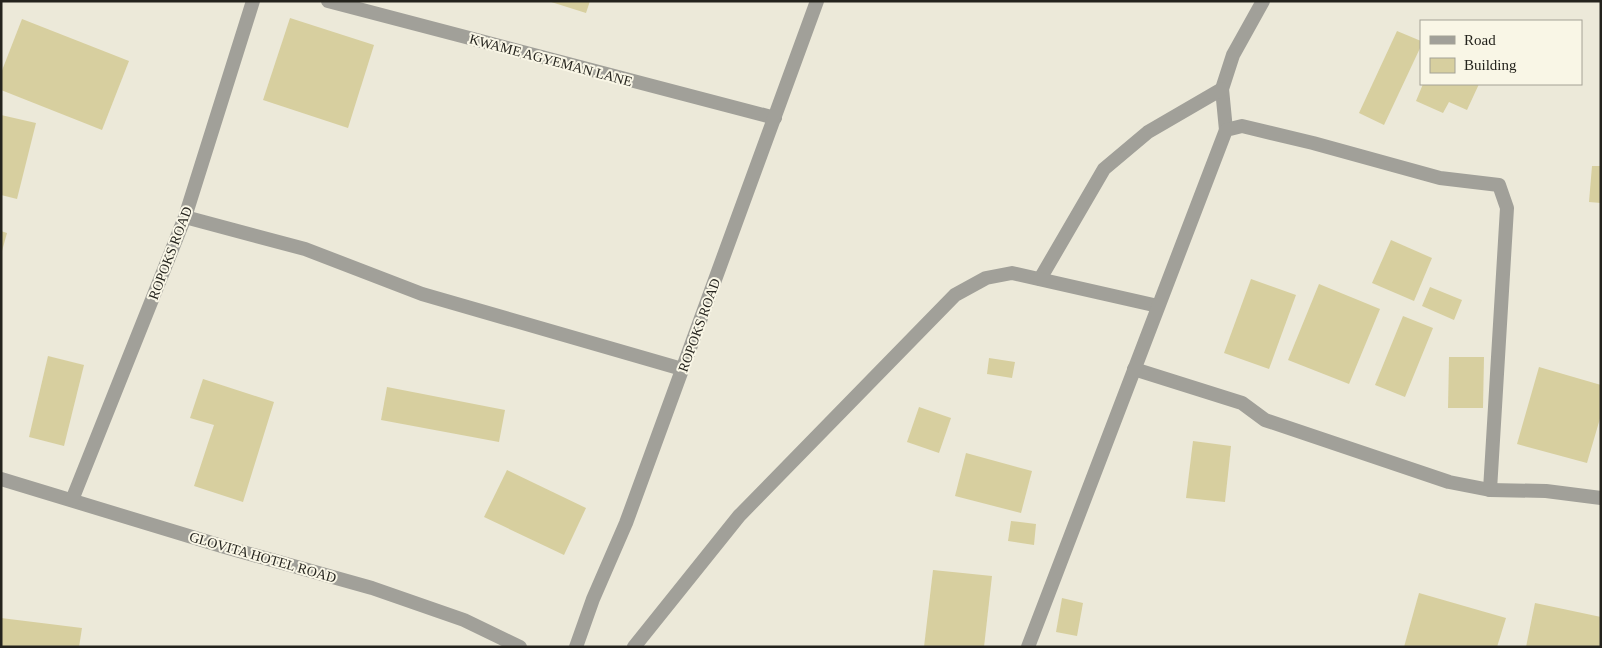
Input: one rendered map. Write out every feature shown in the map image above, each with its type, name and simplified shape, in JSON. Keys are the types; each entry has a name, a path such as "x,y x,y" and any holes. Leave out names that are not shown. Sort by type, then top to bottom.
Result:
{"street":[{"name":"ROPOKS ROAD","path":"72,500 185,217 253,1"},
{"name":"KWAME AGYEMAN LANE","path":"328,1 774,118"},
{"name":"ROPOKS ROAD","path":"576,647 593,599 626,524 818,1"},
{"path":"1028,647 1226,130 1222,89 1232,55 1263,1"},
{"path":"1040,279 1104,169 1148,132 1222,89"},
{"path":"1226,130 1242,126 1313,143 1440,178 1499,185 1507,208 1490,490"},
{"path":"185,217 305,249 422,294 682,369"},
{"path":"634,647 739,516 955,295 986,278 1012,272 1158,306"},
{"path":"1134,369 1242,403 1265,420 1449,482 1490,490 1546,491 1601,498"},
{"name":"GLOVITA HOTEL ROAD","path":"1,479 225,547 372,588 464,620 520,647"}],"building":[{"path":"548,1 590,1 586,13"},
{"path":"290,18 374,45 348,128 263,100"},
{"path":"22,19 129,61 102,130 1,90 1,73"},
{"path":"1397,31 1420,41 1420,48 1384,125 1359,113"},
{"path":"1423,85 1479,85 1467,110 1449,102 1443,113 1416,101"},
{"path":"1,115 36,123 17,199 1,195"},
{"path":"1592,166 1601,166 1601,203 1589,202"},
{"path":"1,231 7,233 2,251 1,251"},
{"path":"1391,240 1432,258 1414,301 1372,283"},
{"path":"1251,279 1296,295 1269,369 1224,353"},
{"path":"1319,284 1380,309 1349,384 1288,360"},
{"path":"1430,287 1462,300 1454,320 1422,306"},
{"path":"1403,316 1433,328 1405,397 1375,385"},
{"path":"48,356 84,365 64,446 29,437"},
{"path":"1449,357 1484,357 1483,408 1448,408"},
{"path":"989,358 1015,362 1012,378 987,374"},
{"path":"1539,367 1601,385 1601,415 1587,463 1517,444"},
{"path":"203,379 274,402 243,502 194,486 214,425 190,418"},
{"path":"387,387 505,410 499,442 381,420"},
{"path":"919,407 951,418 939,453 907,442"},
{"path":"1193,441 1231,446 1225,502 1186,498"},
{"path":"966,453 1032,471 1021,513 955,496"},
{"path":"507,470 586,508 564,555 484,517"},
{"path":"1011,521 1036,524 1034,545 1008,541"},
{"path":"933,570 992,576 984,647 924,647"},
{"path":"1419,593 1506,618 1497,647 1404,647"},
{"path":"1062,598 1083,603 1077,636 1056,632"},
{"path":"1535,603 1601,617 1601,647 1526,647"},
{"path":"1,618 82,628 79,647 1,647"}]}
